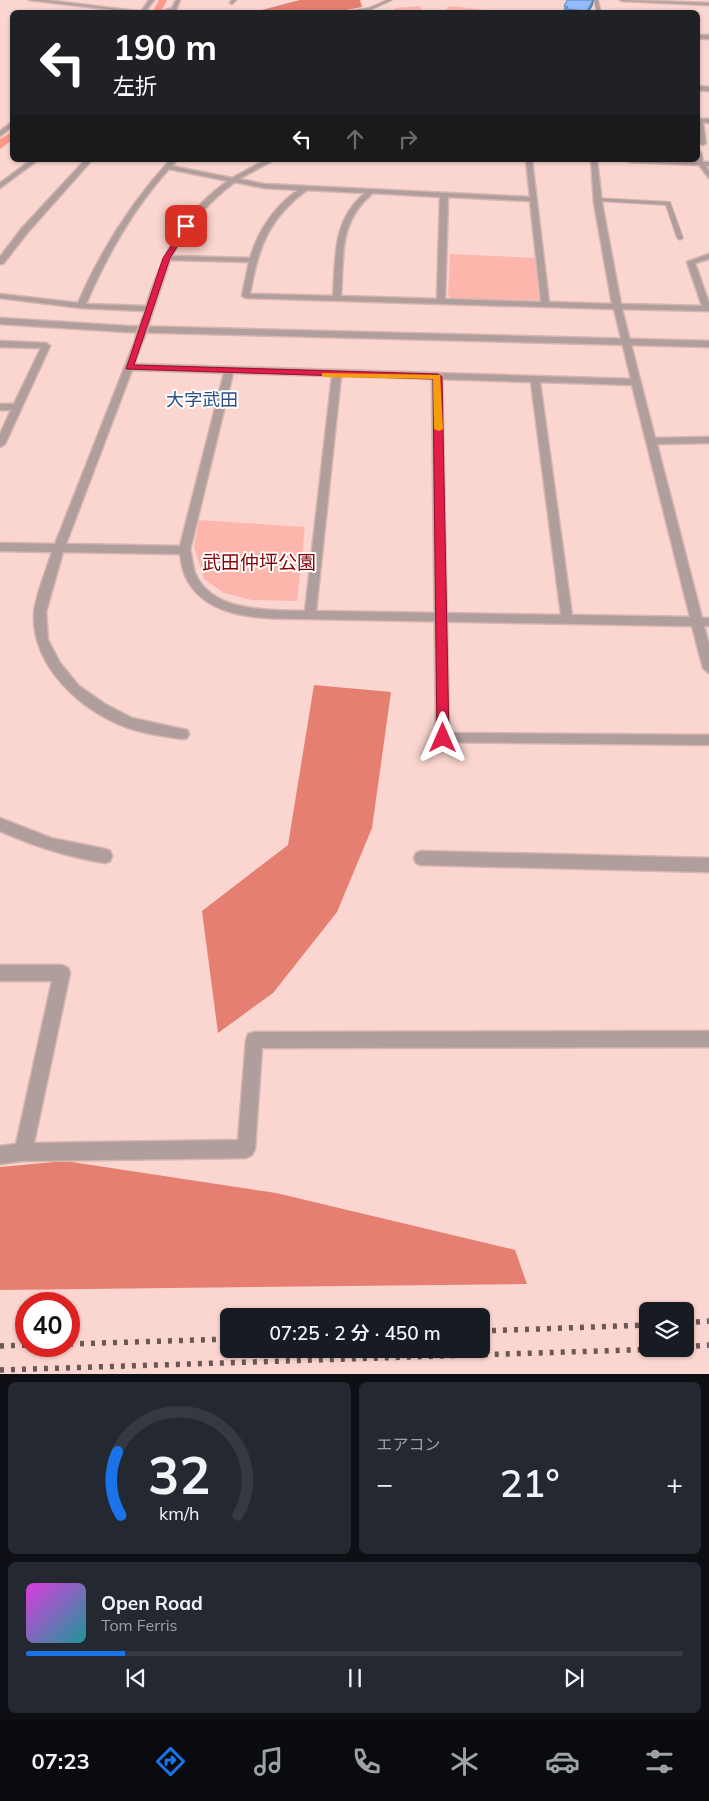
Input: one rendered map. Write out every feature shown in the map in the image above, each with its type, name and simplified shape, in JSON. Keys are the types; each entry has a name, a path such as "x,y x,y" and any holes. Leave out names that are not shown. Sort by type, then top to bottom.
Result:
{"street":[{"path":"31,0 124,10"},
{"path":"144,10 152,0"},
{"path":"170,10 174,9 178,0"},
{"path":"622,0 654,3 709,4"},
{"path":"703,143 700,120 709,121"},
{"path":"0,134 10,126"},
{"path":"700,160 709,176"},
{"path":"0,186 32,162"},
{"path":"0,262 24,230 87,162"},
{"path":"81,306 98,265 124,224 172,162"},
{"path":"182,734 129,723 100,708 75,690 55,666 42,640 40,612 59,548 129,367 167,258 186,226 212,197 232,181 267,162"},
{"path":"529,162 546,305"},
{"path":"594,162 598,200 617,306 651,441 703,622 709,668"},
{"path":"665,162 709,164"},
{"path":"168,166 232,181 305,188 534,199"},
{"path":"305,188 287,200 273,216 263,232 252,260 246,296 708,309 691,262 709,256"},
{"path":"337,298 342,244 348,217 372,191"},
{"path":"441,301 444,196"},
{"path":"167,258 252,260"},
{"path":"0,296 81,306 150,310"},
{"path":"0,321 137,329 709,344"},
{"path":"0,344 46,346 0,444"},
{"path":"129,367 336,375 635,382"},
{"path":"229,371 186,550 186,566 192,580 204,594 223,606 248,613 703,622"},
{"path":"310,615 336,375"},
{"path":"438,377 443,738 709,740"},
{"path":"535,380 567,619"},
{"path":"0,406 17,407"},
{"path":"651,441 709,440"},
{"path":"0,547 186,550"},
{"path":"0,824 33,840 67,851 105,856"},
{"path":"421,858 709,865"},
{"path":"0,973 62,973 23,1152"},
{"path":"0,1155 23,1152 246,1149 254,1040 709,1039"}],"lane":[{"path":"361,10 370,9 390,0"},
{"path":"598,200 668,202 680,238"}],"green space":[{"path":"419,6 422,10 394,10 396,8"},
{"path":"449,6 487,10 446,10"},
{"path":"450,254 535,258 539,300 452,299 448,295"},
{"name":"武田仲坪公園","path":"199,520 305,527 297,601 252,600 224,593 204,579 194,547"}],"shaded area":[{"path":"300,0 360,0 362,7 346,10 262,10"},
{"path":"314,685 391,692 372,828 337,912 273,993 218,1033 202,911 288,845"},
{"path":"65,1161 276,1193 515,1250 527,1284 0,1290 0,1167"}],"building":[{"path":"567,0 593,0 588,10 566,9 568,7 564,6"}],"waterway":[{"path":"158,9 163,0"},
{"path":"0,145 10,137"}],"railway":[{"path":"694,1322 709,1321"},
{"path":"490,1331 639,1325"},
{"path":"80,1344 220,1339"},
{"path":"0,1346 15,1345"},
{"path":"694,1346 709,1345"},
{"path":"0,1370 639,1350"}],"slow traffic":[{"path":"325,375 438,377 439,429"}],"district":[{"name":"大字武田","path":"202,399"}],"route":[{"path":"186,226 167,258 129,367 438,377 443,738"}]}
